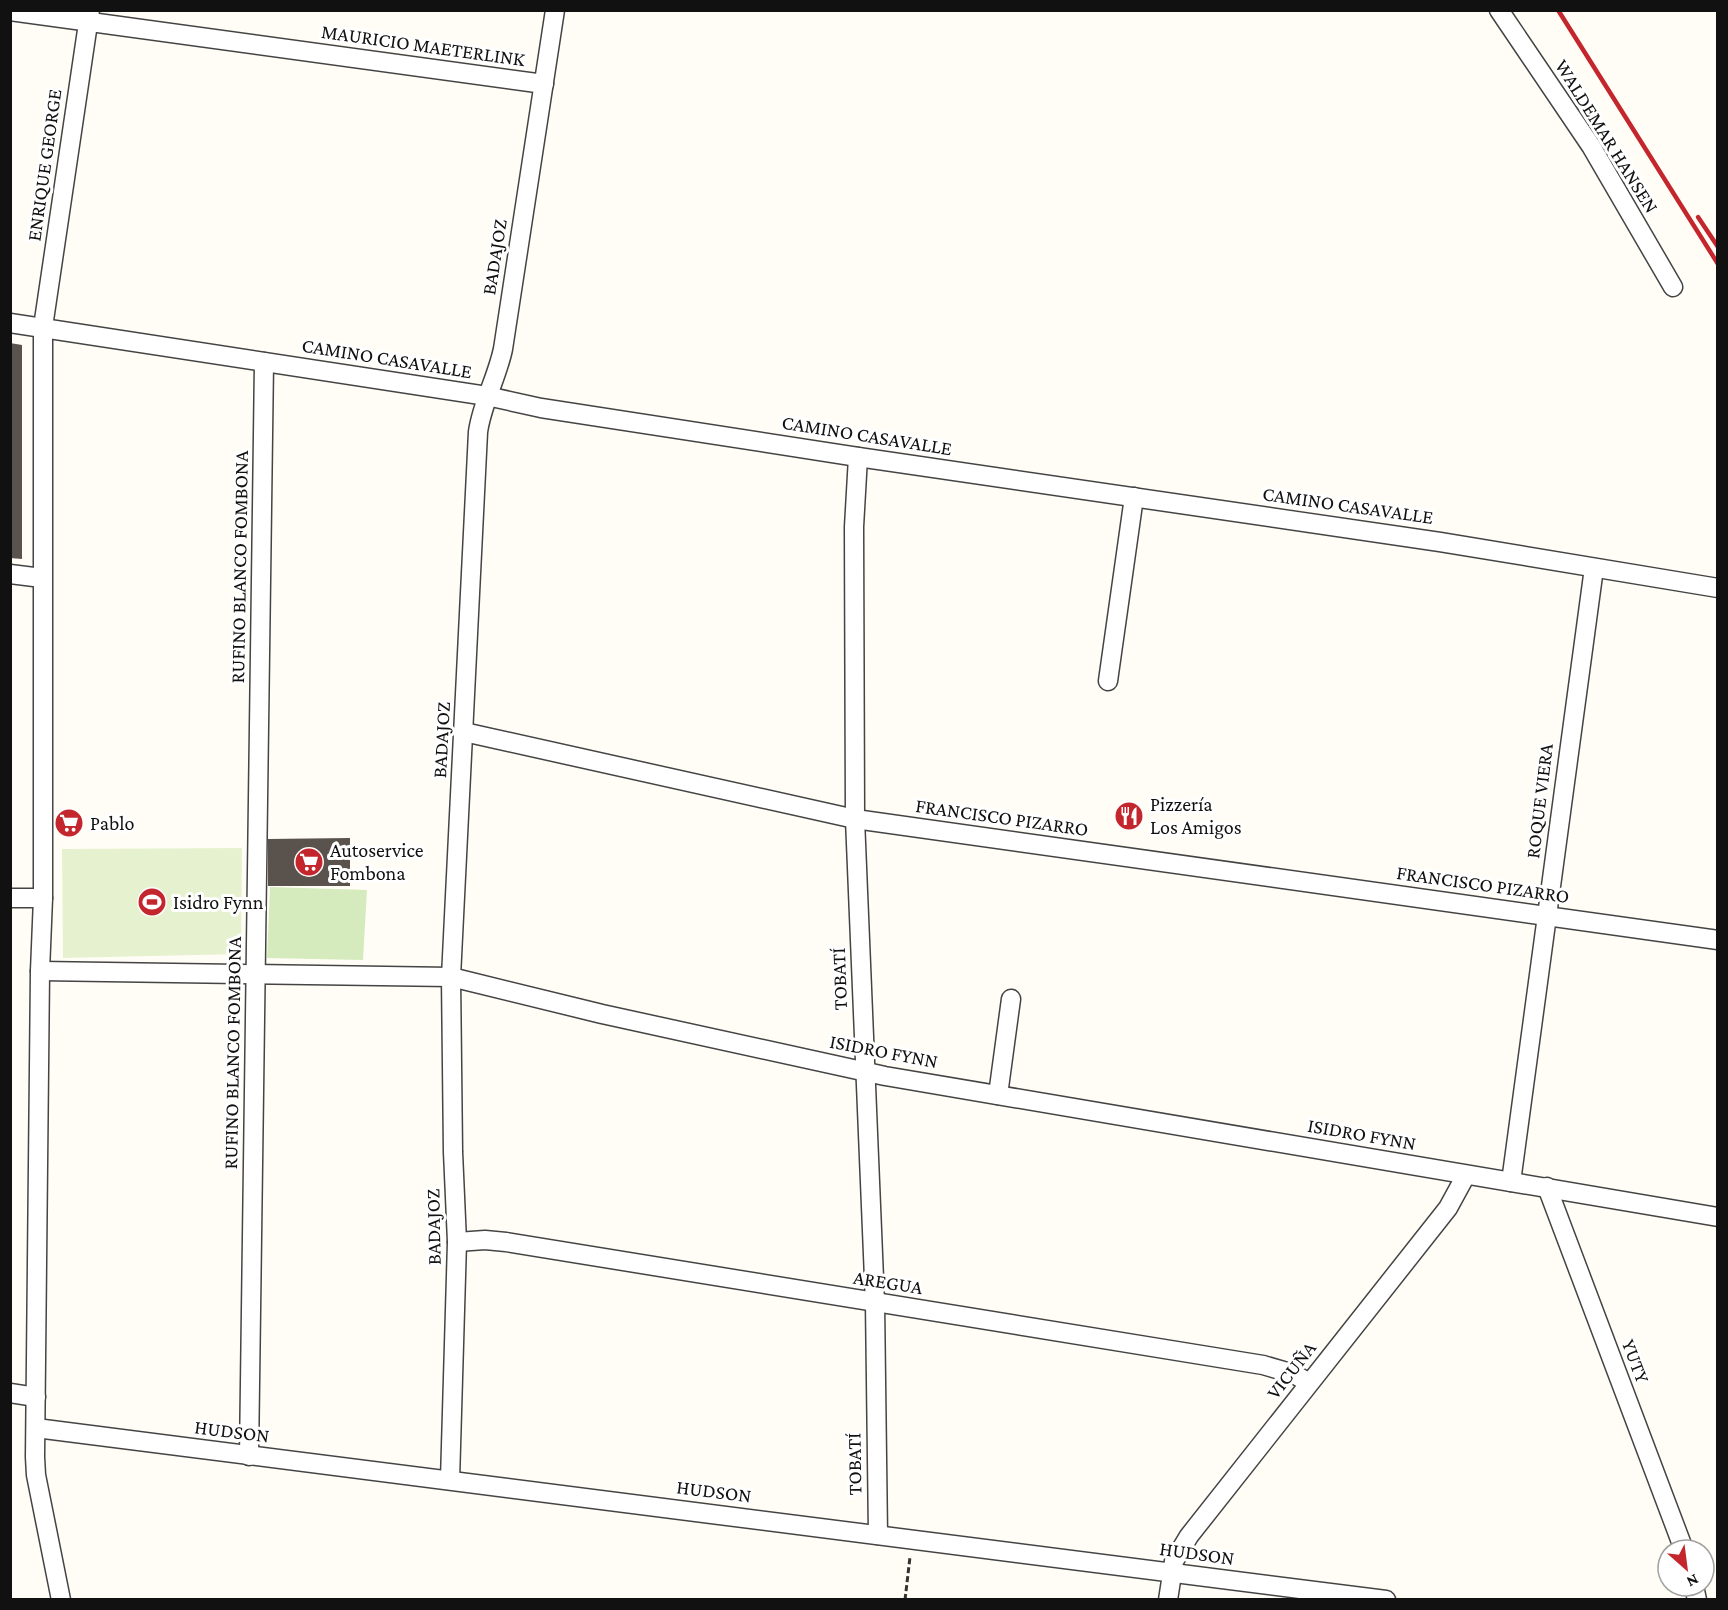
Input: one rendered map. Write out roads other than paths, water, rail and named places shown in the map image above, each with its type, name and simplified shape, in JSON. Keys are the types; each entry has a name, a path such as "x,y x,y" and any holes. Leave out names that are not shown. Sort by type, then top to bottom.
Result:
{"street":[{"name":"BADAJOZ","path":"450,1480 457,1242 453,1152 452,977 478,432 487,396 498,374 503,349 555,10"},
{"name":"WALDEMAR HANSEN","path":"1499,10 1591,146 1674,287"},
{"name":"MAURICIO MAETERLINK","path":"10,11 89,16 544,84"},
{"name":"ENRIQUE GEORGE","path":"61,1599 36,1475 40,971 43,898 43,327 89,16"},
{"name":"CAMINO CASAVALLE","path":"10,323 487,396 553,410 858,457 1440,542 1718,588"},
{"name":"RUFINO BLANCO FOMBONA","path":"249,1456 264,362"},
{"name":"TOBATÍ","path":"858,457 854,528 855,819 875,1303 878,1535"},
{"path":"1108,681 1134,497"},
{"name":"ROQUE VIERA","path":"1511,1182 1548,916 1560,804 1594,568"},
{"path":"10,574 42,578"},
{"name":"FRANCISCO PIZARRO","path":"464,732 855,819 1718,940"},
{"path":"10,898 43,898"},
{"name":"ISIDRO FYNN","path":"40,971 452,977 602,1014 865,1071 1718,1217"},
{"path":"998,1095 1011,999"},
{"name":"VICUÑA","path":"1168,1599 1174,1561 1189,1536 1448,1208 1466,1175"},
{"name":"YUTY","path":"1547,1187 1679,1538"},
{"name":"AREGUA","path":"457,1242 506,1242 1263,1365 1294,1374 1309,1383"},
{"path":"10,1393 36,1397"},
{"name":"HUDSON","path":"36,1428 1386,1599"}],"railway":[{"path":"1558,10 1718,264"},
{"path":"1698,217 1718,247"}],"place":[{"name":"Pizzería Los Amigos","path":"1129,816"},
{"name":"Pablo","path":"69,823"},
{"name":"Autoservice Fombona","path":"309,862"},
{"name":"Isidro Fynn","path":"152,902"}]}
